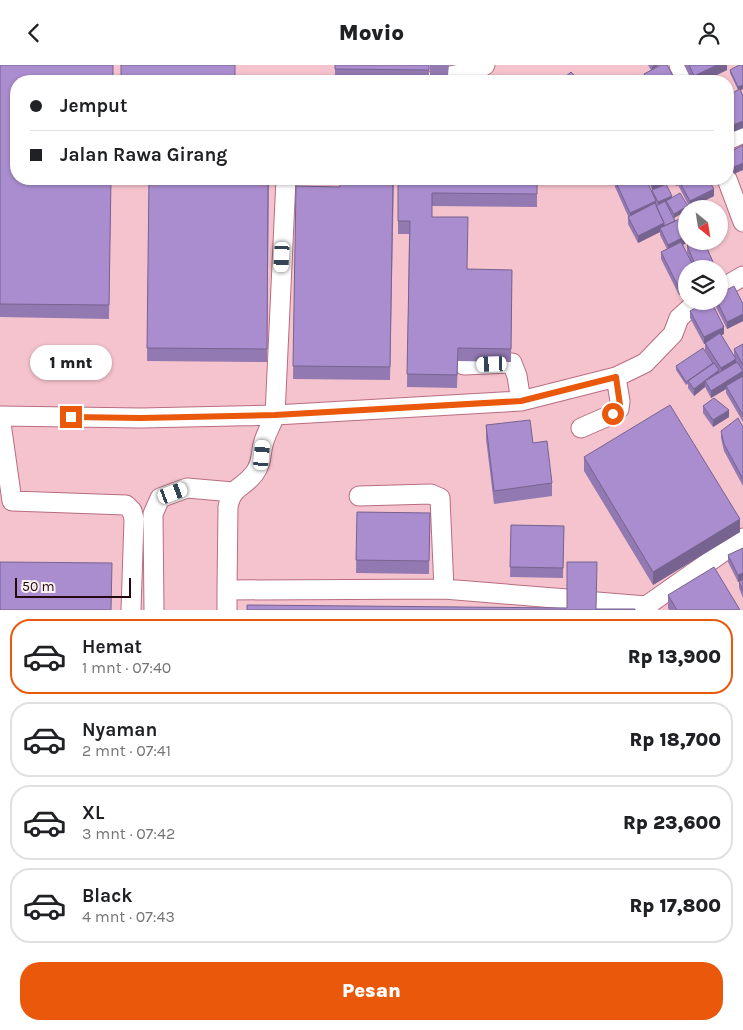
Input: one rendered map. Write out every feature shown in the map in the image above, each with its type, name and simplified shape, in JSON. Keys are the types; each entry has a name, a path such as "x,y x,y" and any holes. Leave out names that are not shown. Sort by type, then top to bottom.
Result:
{"street":[{"path":"456,75 475,71 485,65"},
{"path":"226,610 228,507 233,492 249,479 260,464 264,442 275,415 286,185"},
{"path":"729,185 743,222"},
{"path":"728,285 743,276"},
{"path":"131,610 134,519 132,511 126,505 6,501 0,416 141,418 275,415 521,401 616,377 645,363 673,334 679,318 688,310"},
{"path":"464,365 512,363 517,376 521,401"},
{"path":"581,429 613,414 619,409 620,401 616,377"},
{"path":"154,610 154,514 160,498 187,488 233,492"},
{"path":"359,496 431,494 440,499 444,589"},
{"path":"597,602 647,608 743,538"},
{"path":"226,590 444,589 567,599"}],"building":[{"path":"0,65 113,65 113,75 10,75 10,185 111,185 109,305 0,304"},
{"path":"121,65 235,65 235,75 121,75"},
{"path":"335,65 429,65 429,70 335,69"},
{"path":"661,65 667,65 672,75 644,75"},
{"path":"689,65 717,65 696,75 694,75"},
{"path":"743,65 743,85 738,87 730,70"},
{"path":"740,89 743,96 743,121 734,125 734,92"},
{"path":"743,145 743,163 734,167 734,150"},
{"path":"149,185 268,185 267,349 147,348"},
{"path":"340,185 393,185 390,367 293,366 296,186 340,187"},
{"path":"398,185 537,185 537,194 432,193 432,217 468,217 467,269 512,270 511,349 458,348 457,375 407,374 410,221 398,221"},
{"path":"617,185 649,185 656,201 630,213"},
{"path":"666,185 672,196 658,202 652,190"},
{"path":"681,185 712,185 714,189 689,200"},
{"path":"680,193 684,200 678,200 678,212 674,214 666,201"},
{"path":"665,201 675,221 664,226 656,206"},
{"path":"655,203 664,223 638,236 628,217"},
{"path":"678,220 678,240 668,245 660,228"},
{"path":"678,244 678,250 685,250 690,260 678,260 678,286 661,252"},
{"path":"689,250 708,250 712,260 693,260"},
{"path":"734,286 743,304 743,314 727,322 721,310 728,310 728,289"},
{"path":"716,310 724,327 704,337 690,311"},
{"path":"720,333 736,359 721,368 705,343"},
{"path":"743,344 743,365 734,349"},
{"path":"703,348 713,363 686,382 676,366"},
{"path":"737,362 743,371 711,391 705,381"},
{"path":"714,363 719,370 694,389 688,381"},
{"path":"743,376 743,415 726,386"},
{"path":"714,398 729,410 713,420 703,406"},
{"path":"670,405 740,519 653,572 584,457"},
{"path":"738,418 743,427 743,479 724,444 721,431"},
{"path":"530,420 533,443 547,441 552,483 494,491 486,425"},
{"path":"357,512 430,513 429,561 356,560"},
{"path":"511,525 564,526 563,568 510,567"},
{"path":"743,548 743,573 738,575 728,555"},
{"path":"0,562 112,563 111,610 0,610"},
{"path":"567,562 597,562 596,609 635,610 247,610 247,605 567,608"},
{"path":"714,567 740,610 677,610 668,595"},
{"path":"743,580 743,591 739,581"}],"route":[{"path":"71,417 141,418 275,415 521,401 616,377 620,405 619,409 613,414"}]}
